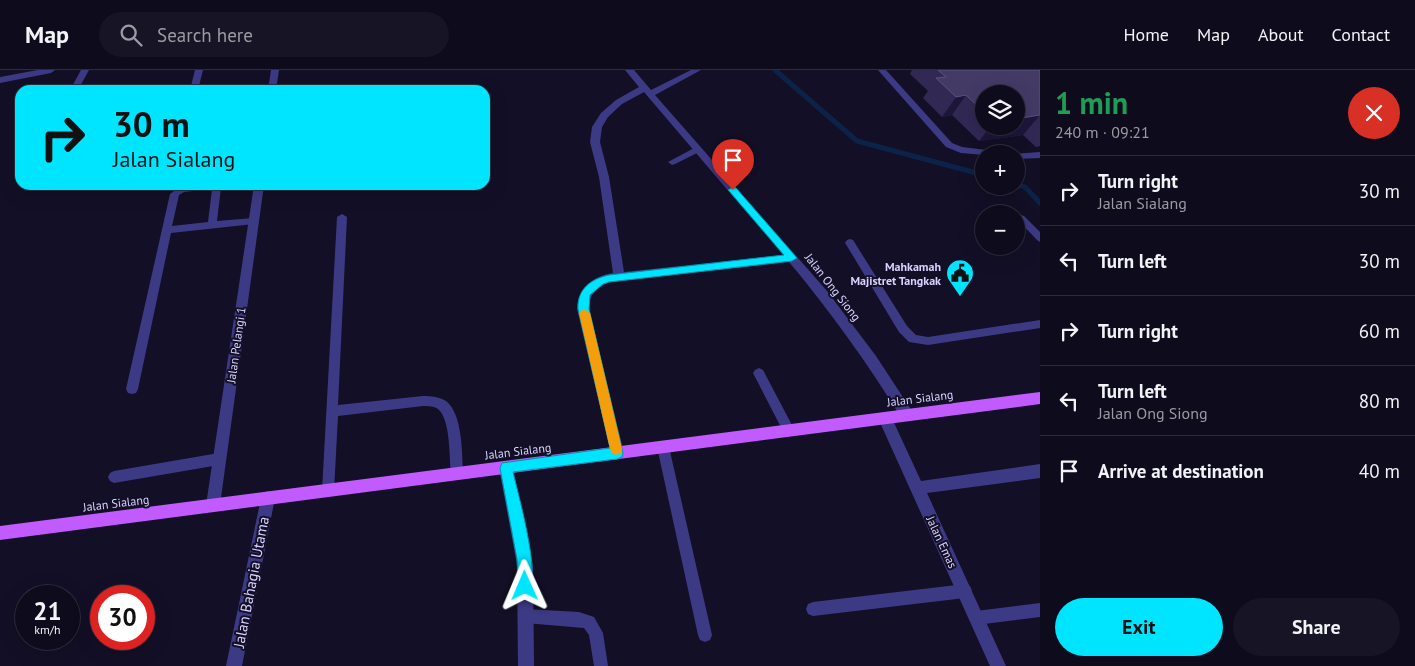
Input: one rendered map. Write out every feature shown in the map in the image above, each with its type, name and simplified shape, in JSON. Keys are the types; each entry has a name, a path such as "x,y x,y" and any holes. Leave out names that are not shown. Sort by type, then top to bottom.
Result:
{"main road":[{"name":"Jalan Sialang","path":"0,533 1040,398"}],"street":[{"path":"0,80 25,73 51,70"},
{"path":"195,85 199,70"},
{"path":"273,85 275,70"},
{"name":"Jalan Ong Siong","path":"629,70 828,301 872,360 907,415"},
{"path":"619,278 604,177 595,142 597,127 604,115 619,102 697,70"},
{"name":"Jalan Pelangi 1","path":"213,505 258,190"},
{"path":"617,453 583,301 586,293 592,286 600,281 619,278 792,258"},
{"name":"Jalan Emas","path":"885,418 998,666"},
{"path":"506,468 525,565 526,666"},
{"path":"917,488 1040,471"},
{"name":"Jalan Bahagia Utama","path":"234,666 268,498"}],"lane":[{"path":"77,85 85,70"},
{"path":"882,70 949,145 961,150 975,152"},
{"path":"672,162 698,149"},
{"path":"1025,156 1040,155"},
{"path":"132,389 175,194 181,190"},
{"path":"212,225 216,190"},
{"path":"328,491 342,217"},
{"path":"168,230 254,221"},
{"path":"1025,222 1040,238"},
{"path":"850,243 903,329 913,339 928,341 1040,324"},
{"path":"759,373 789,431"},
{"path":"332,412 423,401 433,401 442,405 448,412 451,420 457,474"},
{"path":"663,447 705,635"},
{"path":"114,476 219,459"},
{"path":"813,609 965,591"},
{"path":"976,618 1040,610"},
{"path":"525,616 579,619 589,622 596,634 601,666"}],"building":[{"path":"938,70 1040,70 1040,115 1025,118 1025,85 975,85 975,104 966,95 956,97 936,78 946,77"}],"waterway":[{"path":"775,70 857,141 975,173"},
{"path":"1025,187 1040,203"}],"slow traffic":[{"path":"584,313 616,449"}],"place":[{"name":"Mahkamah Majistret Tangkak","path":"960,297"}],"route":[{"path":"525,586 525,565 506,468 617,453 583,309 586,293 592,286 609,278 792,258 733,190"}]}
